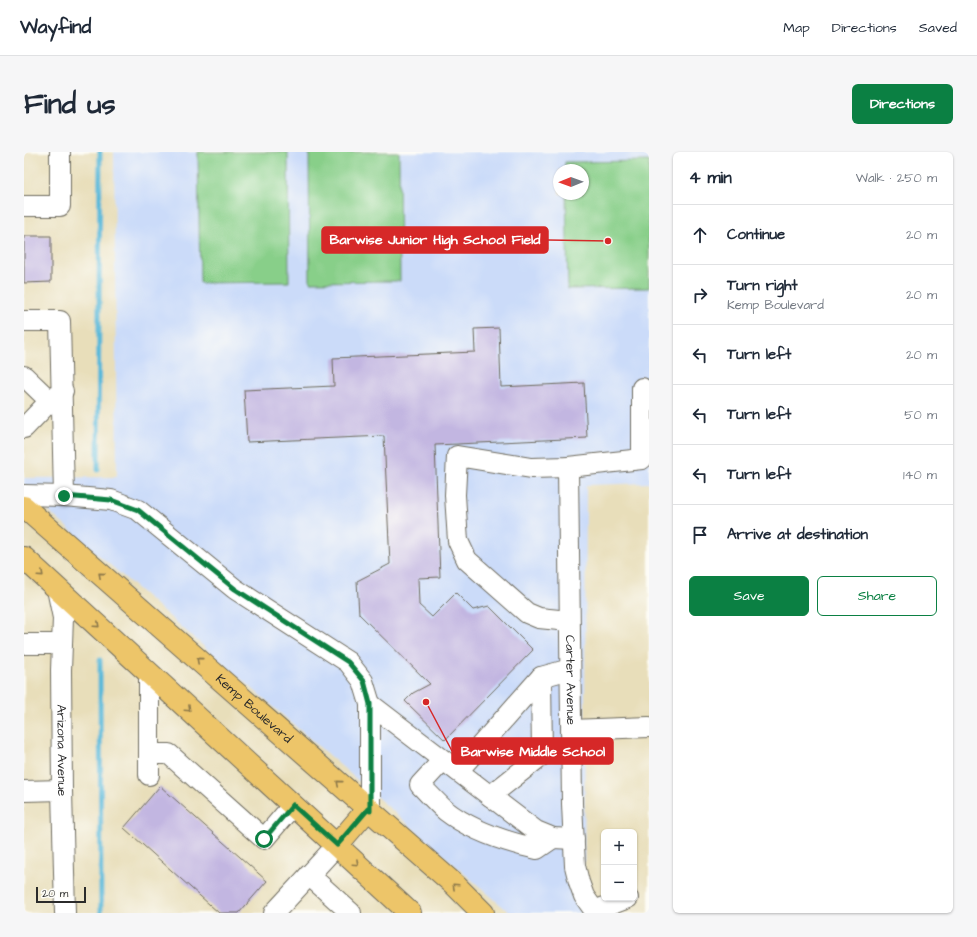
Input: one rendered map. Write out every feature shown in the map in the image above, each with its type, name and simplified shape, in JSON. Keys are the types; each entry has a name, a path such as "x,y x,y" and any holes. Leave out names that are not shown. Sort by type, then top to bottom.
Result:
{"main road":[{"name":"Kemp Boulevard","path":"24,507 455,885 483,913"},
{"path":"24,558 410,913"},
{"path":"337,845 369,810"}],"street":[{"path":"24,206 60,206 60,152"},
{"path":"24,321 60,321 56,396 64,496"},
{"path":"24,376 56,396"},
{"path":"570,621 539,618 527,613 467,560 458,542 455,496 457,456 531,468 568,467 642,459 642,388"},
{"path":"24,428 56,396"},
{"name":"Carter Avenue","path":"568,467 570,730 575,866 584,896 595,912"},
{"path":"24,495 64,496 111,500 138,510 235,589 348,662 364,681 370,704 369,810"},
{"name":"Arizona Avenue","path":"57,589 63,618 62,790 65,913"},
{"path":"24,644 62,644"},
{"path":"553,838 537,849 512,844 479,831 447,811 420,785 450,766 541,677 570,669"},
{"path":"149,673 149,775"},
{"path":"490,796 542,755 541,677"},
{"path":"370,704 536,831 553,838 574,839"},
{"path":"570,730 649,727"},
{"path":"148,754 168,754 264,839 293,805"},
{"path":"24,791 62,790"},
{"path":"274,913 337,845"},
{"path":"309,875 344,911"},
{"path":"595,912 622,901"},
{"path":"631,901 637,913"}],"shaded area":[{"path":"114,152 649,152 649,483 586,485 584,913 510,913 24,490 24,478 117,477"}],"green space":[{"path":"198,152 288,152 289,282 200,283"},
{"path":"309,152 399,152 400,281 310,282"},
{"path":"649,161 649,288 568,289 566,200 589,200 589,164 565,164 565,162"}],"building":[{"path":"24,236 51,236 51,282 24,283"},
{"path":"499,328 501,387 584,383 587,438 435,445 440,577 418,578 419,605 432,617 456,593 473,610 489,606 533,650 445,740 405,701 413,693 430,684 359,614 357,581 390,564 384,436 247,442 244,390 334,386 333,358 475,352 474,329"},
{"path":"160,786 267,881 239,913 219,913 124,828"}],"waterway":[{"path":"98,470 100,152"},
{"path":"100,660 101,913"}],"place":[{"name":"Barwise Junior High School Field","path":"608,241"},
{"name":"Barwise Middle School","path":"426,702"}],"route":[{"path":"64,496 111,500 138,510 235,589 348,662 364,681 370,704 370,811 368,809 337,845 293,805 264,839"}]}
